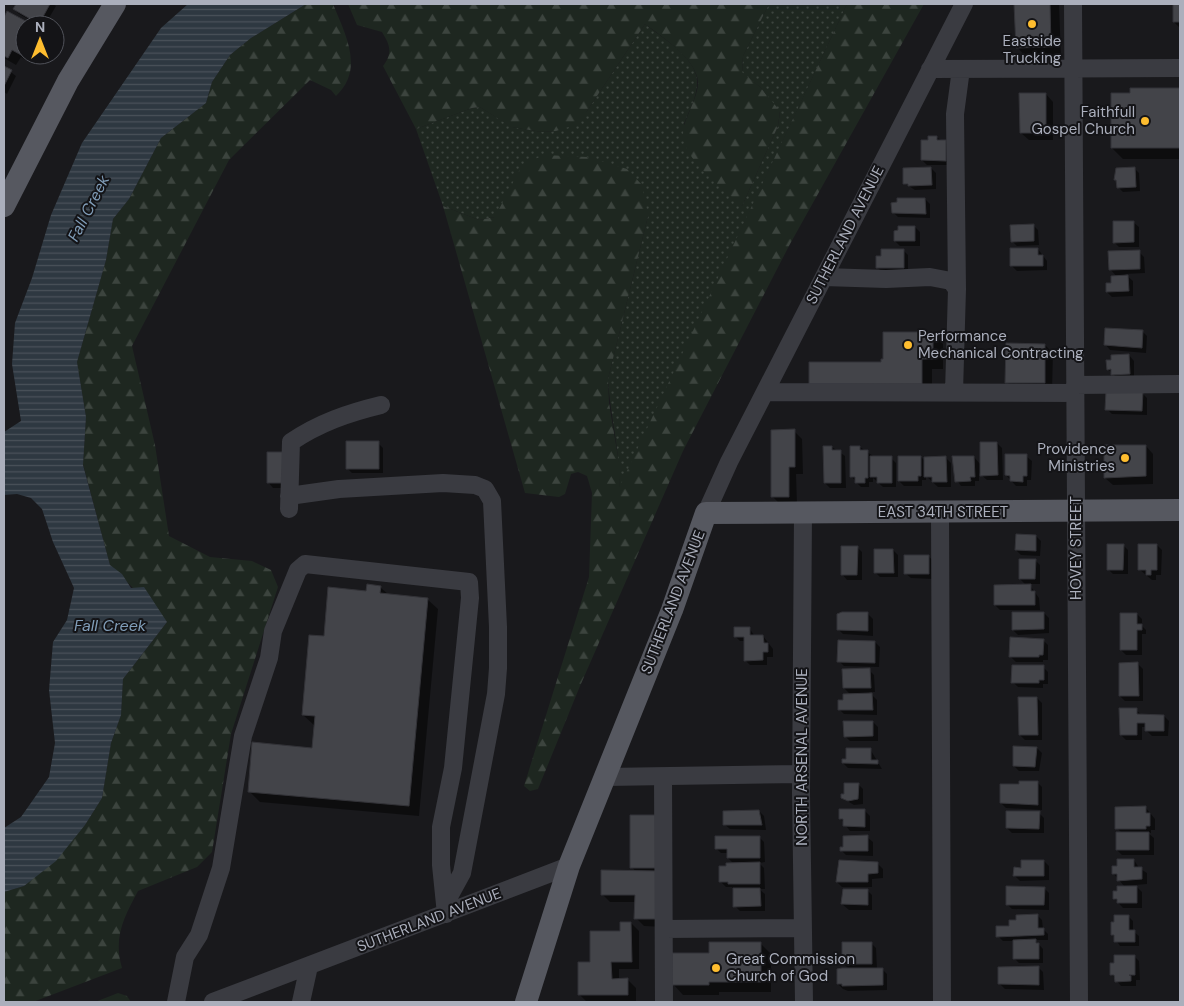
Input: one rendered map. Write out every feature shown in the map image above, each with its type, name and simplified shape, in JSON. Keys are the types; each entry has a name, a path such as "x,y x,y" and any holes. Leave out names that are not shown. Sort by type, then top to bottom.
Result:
{"main road":[{"path":"4,206 68,80 115,4"},
{"name":"EAST 34TH STREET","path":"706,513 1180,510"},
{"name":"SUTHERLAND AVENUE","path":"569,866 672,610 706,513"},
{"path":"526,1002 569,866"}],"street":[{"name":"SUTHERLAND AVENUE","path":"706,513 729,462 964,4"},
{"name":"HOVEY STREET","path":"1073,4 1079,1002"},
{"path":"930,69 1180,68"},
{"path":"954,392 957,289 956,114 960,69"},
{"path":"824,276 886,280 941,278 951,281 957,289"},
{"path":"765,392 954,392 1180,384"},
{"path":"381,405 351,412 312,427 291,442 289,503 339,489 443,483 475,485 485,489 492,502 498,627 496,694 462,873 446,909"},
{"path":"940,512 942,1002"},
{"name":"NORTH ARSENAL AVENUE","path":"803,513 801,774 804,1002"},
{"path":"176,1002 185,958 199,935 221,868 243,736 269,658 273,632 298,570 304,564 469,582 470,598 454,768 441,826 441,865 446,909"},
{"path":"606,777 663,778 801,774"},
{"path":"663,778 664,1002"},
{"name":"SUTHERLAND AVENUE","path":"213,1002 308,966 446,909 569,866"},
{"path":"664,928 803,928"},
{"path":"301,1002 308,966"}],"green space":[{"path":"306,4 333,4 343,27 350,51 351,63 345,86 336,96 331,90 310,80 229,160 132,346 155,445 169,536 210,557 252,561 271,570 278,587 231,734 212,852 197,867 138,891 124,919 119,937 122,968 33,1002 4,1002 4,892 24,886 85,825 102,798 111,743 121,715 123,679 167,622 110,565 83,464 86,417 77,362 106,260 113,219 129,199 161,138 206,103 212,82 230,55 251,38"},
{"path":"348,4 769,4 743,56 742,72 760,87 780,111 778,126 742,206 702,169 685,145 683,138 685,122 697,90 698,82 692,65 669,42 645,24 587,111 575,125 556,131 542,132 511,127 480,107 472,108 416,129 383,66 389,53 385,37 382,32 357,25"},
{"path":"769,4 847,4 619,490 617,448 608,379 648,216 495,217 479,220 443,206 416,129 472,108 480,107 512,127 542,132 556,131 587,111 645,24 678,49 692,65 696,74 697,88 684,124 742,206 778,126 780,112 760,87 742,73 743,56"},
{"path":"847,4 924,4 790,244 683,451 580,686 538,789 530,791 524,786 589,577 592,493 587,476 578,472 571,474 565,494 559,497 525,493 443,206 479,220 495,217 522,165 544,155 587,157 627,169 642,185 648,216 608,379 609,403 620,469 619,488"},
{"path":"118,993 127,996 131,1002 95,1002"}],"water":[{"name":"Fall Creek","path":"188,4 306,4 251,38 230,55 212,82 206,103 161,138 129,199 113,219 106,260 77,362 86,417 83,465 110,565 122,574 131,588 144,587 167,622 123,679 121,715 111,743 102,798 85,825 56,861 24,886 4,892 4,828 21,817 49,777 55,743 49,690 53,642 67,620 74,588 53,542 42,509 31,498 17,494 4,495 4,432 21,421 12,364 15,323 32,278 51,215 82,143 161,28"}],"building":[{"path":"16,4 50,4 44,15 23,15 13,9"},
{"name":"Eastside Trucking","path":"1014,4 1050,4 1051,47 1016,48"},
{"path":"1173,4 1180,4 1180,22 1173,22"},
{"path":"7,11 15,15 15,52 12,50 8,58 4,56 4,17"},
{"path":"4,66 12,70 4,86"},
{"name":"Faithfull Gospel Church","path":"1130,88 1180,88 1180,148 1111,148 1111,93 1130,93"},
{"path":"1019,93 1046,93 1046,133 1020,133"},
{"path":"928,136 937,136 937,140 946,140 946,161 921,160 921,140 928,140"},
{"path":"931,167 932,185 908,186 908,184 903,184 903,168"},
{"path":"1135,167 1136,187 1117,188 1116,180 1114,180 1116,168"},
{"path":"897,198 925,198 926,214 892,213 891,203 897,202"},
{"path":"1113,221 1134,221 1134,242 1113,243"},
{"path":"1034,224 1034,241 1011,242 1010,225"},
{"path":"898,226 915,226 915,241 894,241 894,231 898,230"},
{"path":"1010,248 1038,248 1038,255 1043,255 1043,266 1010,266"},
{"path":"881,249 904,249 904,268 876,268 876,256 881,256"},
{"path":"1140,250 1140,269 1109,270 1108,251"},
{"path":"1128,275 1129,291 1106,292 1106,283 1111,283 1111,276"},
{"path":"1105,328 1143,330 1142,348 1104,345"},
{"name":"Performance Mechanical Contracting","path":"883,332 933,332 933,359 922,359 922,384 809,384 809,362 881,362 881,359 883,359"},
{"path":"1006,343 1045,344 1045,383 1005,383"},
{"path":"1129,354 1130,374 1111,375 1111,369 1107,370 1106,360 1111,360 1111,355"},
{"path":"1106,391 1143,391 1142,411 1105,410"},
{"path":"795,429 795,467 789,467 789,497 771,497 771,430"},
{"path":"346,441 379,441 379,469 346,469"},
{"path":"980,442 997,442 998,475 980,476"},
{"name":"Providence Ministries","path":"1104,445 1146,445 1146,476 1104,478"},
{"path":"823,446 832,446 832,450 841,450 841,483 824,483"},
{"path":"850,446 860,446 860,450 868,450 868,478 865,478 865,483 855,483 855,477 850,477"},
{"path":"267,452 284,452 284,483 267,483"},
{"path":"1005,454 1027,454 1027,476 1023,476 1023,482 1010,481 1010,476 1005,475"},
{"path":"870,456 892,456 892,483 877,483 877,477 870,477"},
{"path":"898,456 921,456 921,476 918,476 918,481 898,481"},
{"path":"946,456 947,482 932,482 932,477 924,477 924,457"},
{"path":"952,456 974,456 975,477 970,477 971,481 955,482"},
{"path":"1016,534 1036,535 1036,551 1015,550"},
{"path":"1107,544 1124,544 1123,570 1107,570"},
{"path":"1138,544 1157,544 1157,570 1151,570 1151,575 1146,575 1146,570 1138,570"},
{"path":"841,546 858,546 857,575 841,575"},
{"path":"874,549 893,549 894,573 874,573"},
{"path":"904,555 929,555 929,574 904,574"},
{"path":"1019,559 1036,559 1035,579 1019,579"},
{"path":"367,584 381,586 380,593 428,598 409,806 248,792 252,742 312,748 315,716 302,715 309,635 324,636 328,587 366,591"},
{"path":"1031,584 1031,591 1035,591 1035,605 994,605 994,585"},
{"path":"842,612 868,612 868,631 837,630 837,614"},
{"path":"1012,612 1044,612 1044,629 1012,630"},
{"path":"1120,613 1137,613 1137,624 1142,624 1142,630 1137,630 1137,650 1120,650"},
{"path":"734,627 750,627 750,635 763,635 764,643 768,643 768,652 763,652 763,660 744,661 744,637 734,637"},
{"path":"1010,637 1044,639 1043,655 1039,655 1039,657 1009,657"},
{"path":"838,640 875,641 875,663 837,662"},
{"path":"1138,662 1139,696 1119,696 1119,663"},
{"path":"1012,665 1044,665 1044,680 1039,680 1039,683 1011,683"},
{"path":"870,668 871,688 843,688 842,669"},
{"path":"872,693 873,710 838,710 838,700 843,700 843,694"},
{"path":"1018,697 1037,697 1038,735 1019,735"},
{"path":"1119,708 1137,708 1137,714 1164,715 1164,731 1145,731 1145,723 1137,723 1137,735 1120,735"},
{"path":"843,721 873,721 873,736 844,737"},
{"path":"1013,746 1037,747 1035,767 1013,766"},
{"path":"846,748 871,748 871,760 878,760 878,764 842,763 842,759 846,759"},
{"path":"1019,781 1038,781 1038,805 1000,803 1000,784 1019,784"},
{"path":"844,783 859,783 858,799 848,801 841,798 841,794 844,794"},
{"path":"1146,806 1146,813 1150,813 1150,826 1146,826 1146,829 1115,829 1115,807"},
{"path":"839,809 865,809 865,827 843,826 843,819 839,819"},
{"path":"759,810 762,825 723,825 723,811"},
{"path":"1006,811 1040,811 1039,829 1006,828"},
{"path":"630,815 657,815 658,868 630,868"},
{"path":"1116,832 1149,832 1149,850 1116,850"},
{"path":"868,835 868,851 840,851 840,847 843,847 843,836"},
{"path":"715,836 760,836 760,858 727,858 727,849 715,849"},
{"path":"1117,859 1134,859 1134,867 1142,867 1142,879 1117,881 1117,874 1112,874 1112,866 1117,866"},
{"path":"839,860 878,862 878,873 868,874 868,882 836,882"},
{"path":"1021,860 1044,860 1044,876 1013,876 1014,867 1021,868"},
{"path":"760,862 760,884 728,884 728,882 719,882 719,866 726,866 726,863"},
{"path":"601,870 658,871 657,919 634,919 635,895 601,895"},
{"path":"1006,886 1045,887 1044,905 1006,905"},
{"path":"1117,886 1137,886 1137,903 1117,903 1117,899 1113,899 1113,891 1117,891"},
{"path":"733,888 760,888 761,906 733,907"},
{"path":"843,889 868,889 868,905 841,904"},
{"path":"1038,914 1038,928 1044,928 1044,935 996,937 996,926 1009,926 1009,920 1016,920 1016,915"},
{"path":"1114,915 1129,915 1129,930 1135,930 1135,942 1114,942 1114,935 1111,935 1111,922 1114,922"},
{"path":"620,922 631,922 632,962 611,962 612,979 628,978 628,995 578,995 578,962 590,962 590,931 620,931"},
{"path":"1036,939 1036,943 1039,943 1039,959 1013,959 1013,940"},
{"name":"Great Commission Church of God","path":"709,942 761,942 761,982 709,982 709,985 672,985 672,953 709,953"},
{"path":"842,942 872,942 872,964 842,964"},
{"path":"1114,955 1135,955 1135,975 1129,975 1131,976 1131,981 1115,982 1114,975 1110,975 1110,963 1114,963"},
{"path":"1039,966 1039,985 998,984 998,967"},
{"path":"883,968 883,985 842,986 842,984 837,984 837,969"}],"place":[{"name":"Eastside Trucking","path":"1032,24"},
{"name":"Faithfull Gospel Church","path":"1145,121"},
{"name":"Performance Mechanical Contracting","path":"908,345"},
{"name":"Providence Ministries","path":"1125,458"},
{"name":"Great Commission Church of God","path":"716,968"}]}
